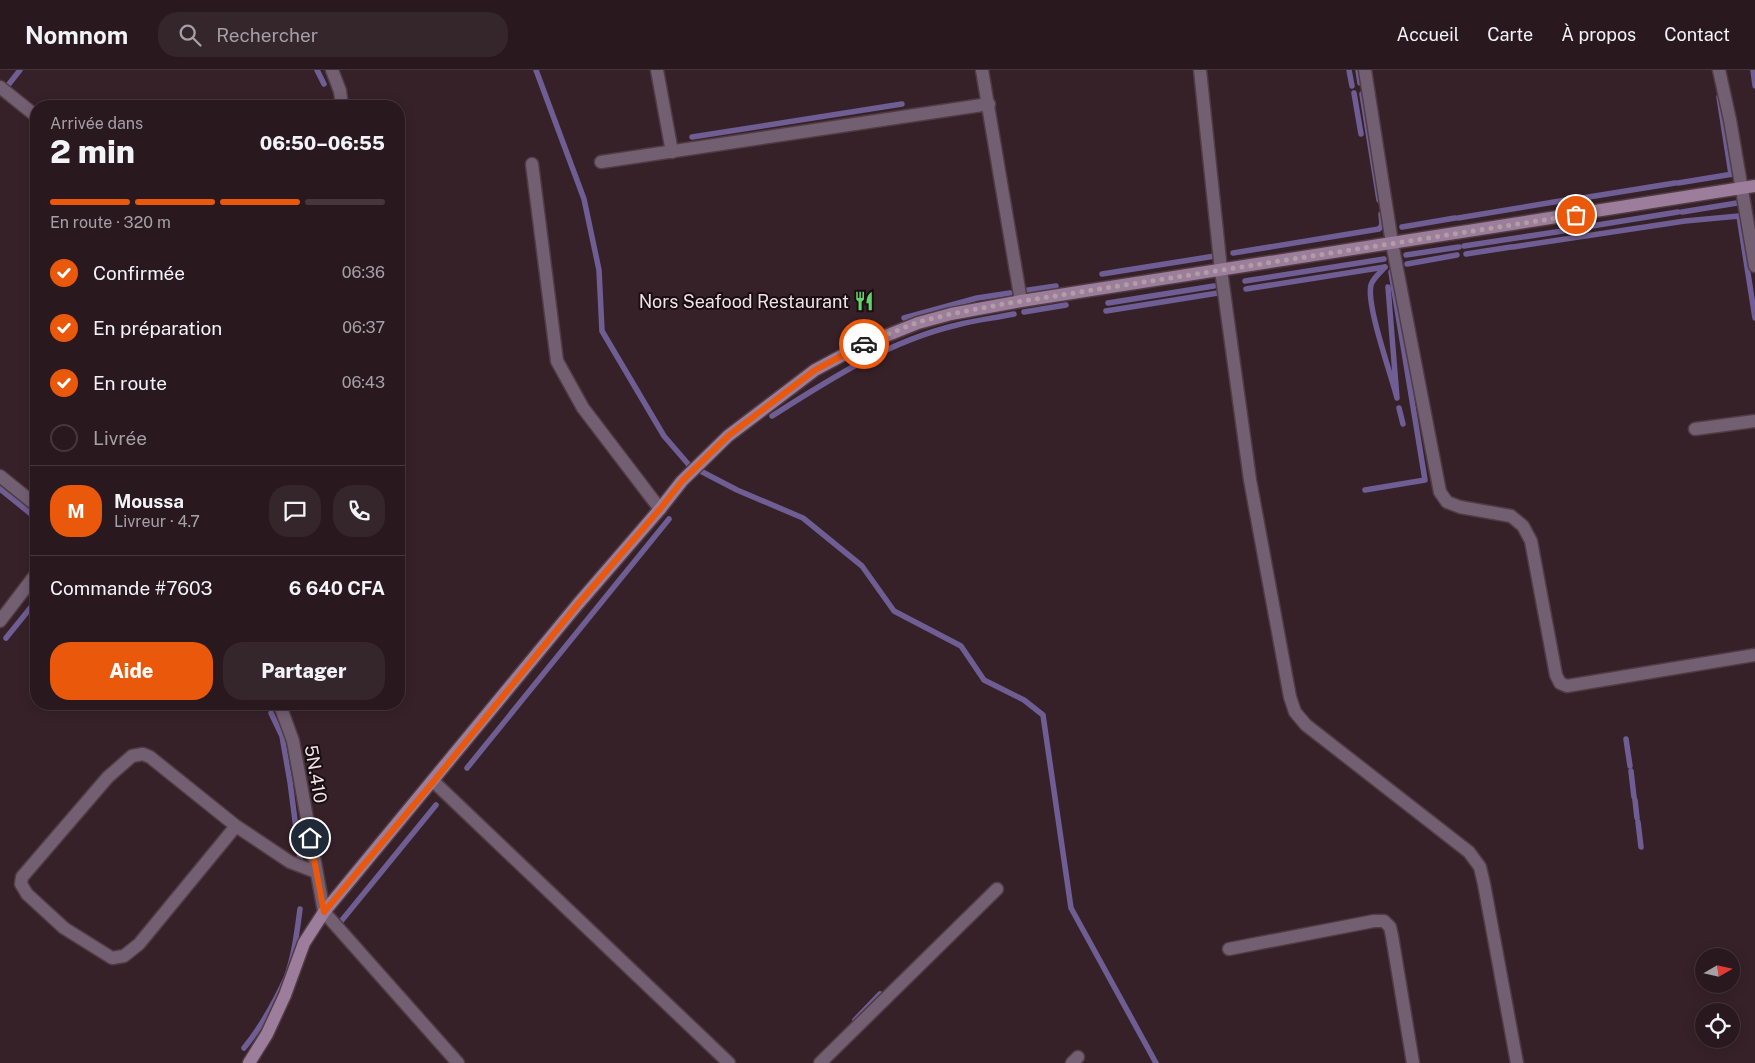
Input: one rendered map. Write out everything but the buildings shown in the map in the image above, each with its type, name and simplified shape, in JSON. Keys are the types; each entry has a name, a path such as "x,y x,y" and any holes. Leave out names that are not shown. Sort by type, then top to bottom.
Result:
{"main road":[{"path":"249,1063 267,1034 285,995 304,943 324,912 682,481 728,436 815,370 858,347 918,322 951,314 1021,301 1749,187"}],"street":[{"path":"332,70 341,100"},
{"path":"657,70 672,152"},
{"path":"982,70 1021,301"},
{"path":"1200,70 1221,270 1250,480 1290,697 1295,712 1306,725 1469,852 1480,867 1517,1063"},
{"path":"1365,70 1392,244 1440,492 1447,502 1460,507 1511,516 1524,526 1531,540 1556,676 1560,683 1567,686 1755,655"},
{"path":"1718,70 1749,187 1755,266"},
{"path":"0,87 30,111"},
{"path":"601,162 988,104"},
{"path":"532,164 557,361 583,408 660,509"},
{"path":"1694,428 1755,421"},
{"path":"0,476 30,501"},
{"path":"0,621 30,582"},
{"name":"5N.410","path":"283,710 293,741 324,912"},
{"path":"236,826 139,944 124,956 112,958 64,928 27,894 21,884 22,877 108,777 132,756 143,754 150,757 236,826 290,862 316,872"},
{"path":"433,782 729,1063"},
{"path":"820,1063 997,890"},
{"path":"324,912 458,1063"},
{"path":"1229,949 1374,921 1384,921 1390,927 1392,936 1413,1063"}],"waterway":[{"path":"9,84 20,70"},
{"path":"317,70 324,84"},
{"path":"536,70 584,199 599,270 602,331 664,436 689,465 737,490 803,518 862,566 894,611 961,646 984,680 1024,700 1043,715 1071,908 1156,1063"},
{"path":"1349,70 1352,86"},
{"path":"1358,70 1360,83"},
{"path":"1753,70 1755,86"},
{"path":"1354,93 1361,134"},
{"path":"1362,94 1379,200"},
{"path":"1719,97 1731,174"},
{"path":"692,137 902,104"},
{"path":"1678,183 1733,174"},
{"path":"1570,200 1675,183"},
{"path":"1458,218 1566,200"},
{"path":"1682,212 1737,203"},
{"path":"1573,229 1678,212"},
{"path":"1233,253 1379,229 1382,225 1381,214"},
{"path":"1513,247 1685,221 1739,216 1755,318"},
{"path":"1402,227 1455,218"},
{"path":"1464,246 1569,230"},
{"path":"1406,255 1459,247"},
{"path":"1466,254 1511,247"},
{"path":"1407,264 1457,255"},
{"path":"1102,274 1215,256"},
{"path":"1245,281 1384,259"},
{"path":"1385,267 1372,282 1370,295 1375,323 1397,398 1388,287"},
{"path":"1246,289 1385,267"},
{"path":"1365,490 1425,480 1391,272"},
{"path":"1022,291 1056,286"},
{"path":"1108,303 1214,286"},
{"path":"904,318 977,298 1010,293"},
{"path":"1106,311 1218,293"},
{"path":"1024,312 1066,305"},
{"path":"772,416 838,375 884,351 932,332 1014,314"},
{"path":"1399,408 1403,424"},
{"path":"0,489 30,513"},
{"path":"467,768 669,519"},
{"path":"6,638 30,608"},
{"path":"271,713 282,736 300,859"},
{"path":"1626,739 1630,766"},
{"path":"1631,771 1634,797"},
{"path":"1635,800 1637,818"},
{"path":"338,925 436,805"},
{"path":"1638,822 1641,847"},
{"path":"244,1048 267,1014 286,978 293,953 300,909"},
{"path":"855,1020 880,994"}],"way so far":[{"path":"864,344 918,322 1003,304 1576,215"}],"place":[{"name":"Nors Seafood Restaurant","path":"864,301"}],"route":[{"path":"310,838 324,912 682,481 728,436 815,370 864,344"}]}
